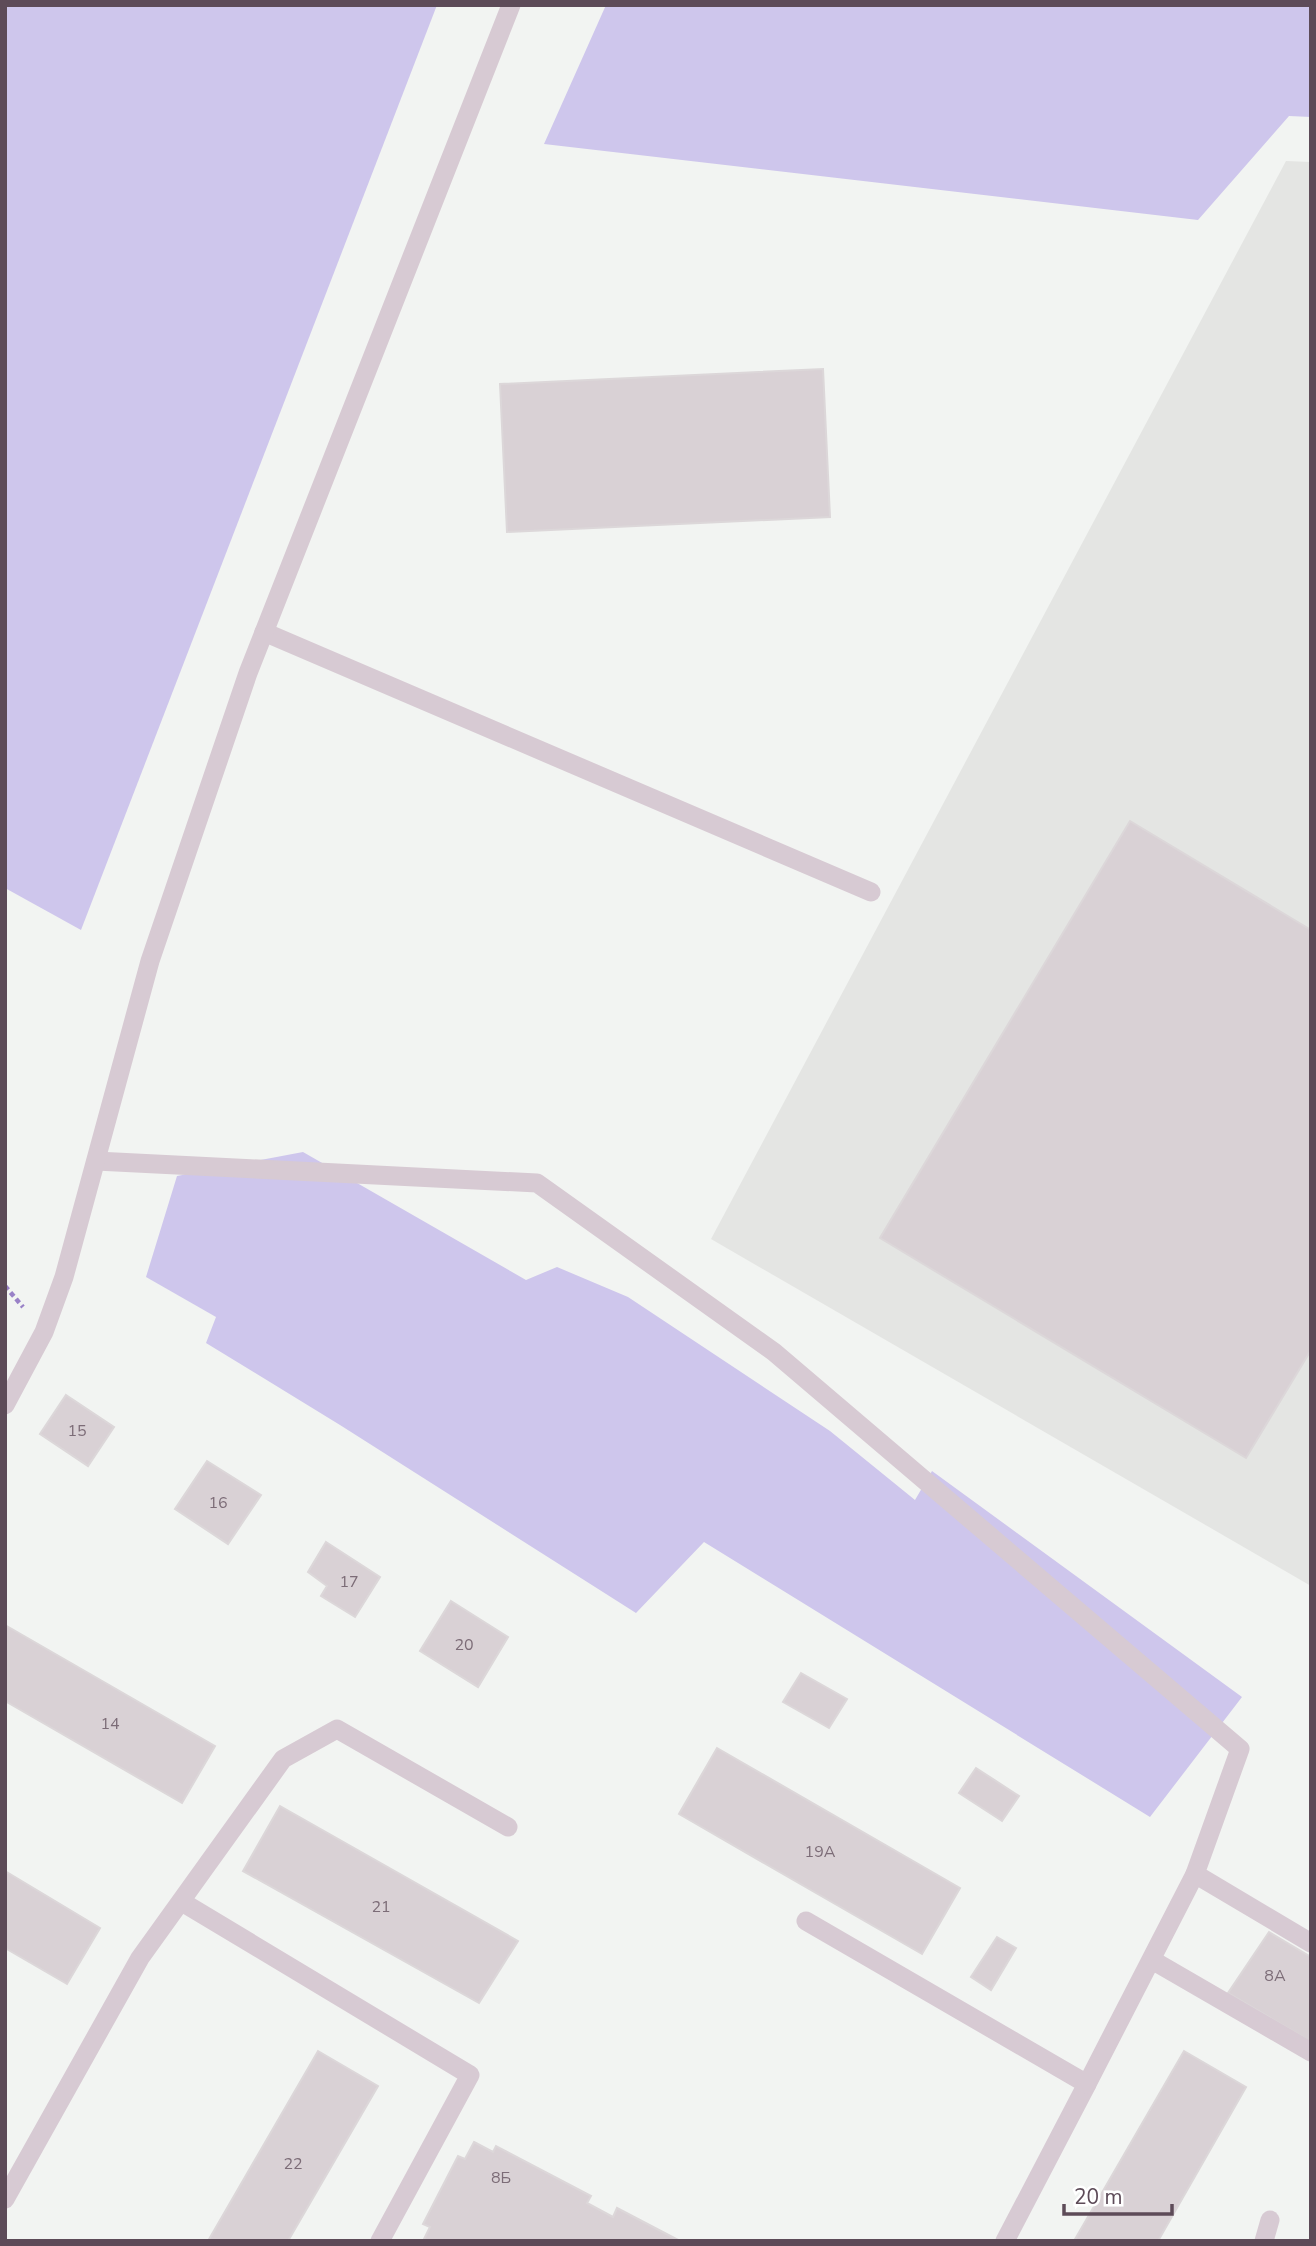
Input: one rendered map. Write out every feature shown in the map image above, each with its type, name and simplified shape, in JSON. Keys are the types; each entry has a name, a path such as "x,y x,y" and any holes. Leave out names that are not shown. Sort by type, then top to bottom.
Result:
{"lane":[{"path":"5,1405 44,1332 64,1277 150,961 264,632 511,5"},
{"path":"264,632 871,892"},
{"path":"96,1161 537,1183 774,1352 1240,1749 1195,1874 1005,2241"},
{"path":"5,2199 140,1958 183,1902 283,1759 337,1729 508,1827"},
{"path":"1195,1874 1311,1943"},
{"path":"183,1902 470,2076 380,2241"},
{"path":"806,1921 1087,2084"},
{"path":"1152,1960 1311,2052"},
{"path":"1264,2241 1270,2220"}],"shaded area":[{"path":"5,5 437,5 81,930 5,888"},
{"path":"606,5 1311,5 1311,117 1289,116 1198,220 544,144"},
{"path":"1286,161 1311,162 1311,1586 711,1239"},
{"path":"303,1152 526,1280 557,1267 628,1297 830,1431 915,1500 932,1471 1242,1697 1150,1817 704,1542 636,1613 206,1343 216,1317 146,1277 177,1176"}],"building":[{"path":"823,369 830,517 507,532 500,384"},
{"path":"1130,821 1311,930 1311,1350 1246,1458 880,1238"},
{"path":"66,1395 114,1427 88,1466 40,1434"},
{"path":"207,1461 261,1495 228,1544 175,1509"},
{"path":"326,1542 380,1577 355,1617 321,1596 327,1586 308,1572"},
{"path":"451,1601 508,1637 478,1687 420,1651"},
{"path":"5,1625 215,1746 182,1803 5,1701"},
{"path":"801,1673 847,1699 829,1728 783,1702"},
{"path":"717,1748 960,1888 922,1954 679,1814"},
{"path":"976,1768 1019,1796 1002,1821 959,1793"},
{"path":"280,1806 518,1941 479,2003 243,1871"},
{"path":"5,1871 100,1928 67,1984 5,1948"},
{"path":"1269,1932 1311,1957 1311,2042 1228,1993"},
{"path":"997,1937 1016,1948 991,1990 971,1977"},
{"path":"318,2051 378,2086 288,2241 208,2241"},
{"path":"1184,2051 1246,2087 1158,2241 1074,2241"},
{"path":"474,2142 493,2152 496,2146 591,2196 587,2203 613,2217 617,2208 680,2241 423,2241 430,2227 423,2224 458,2156 465,2159"}]}
